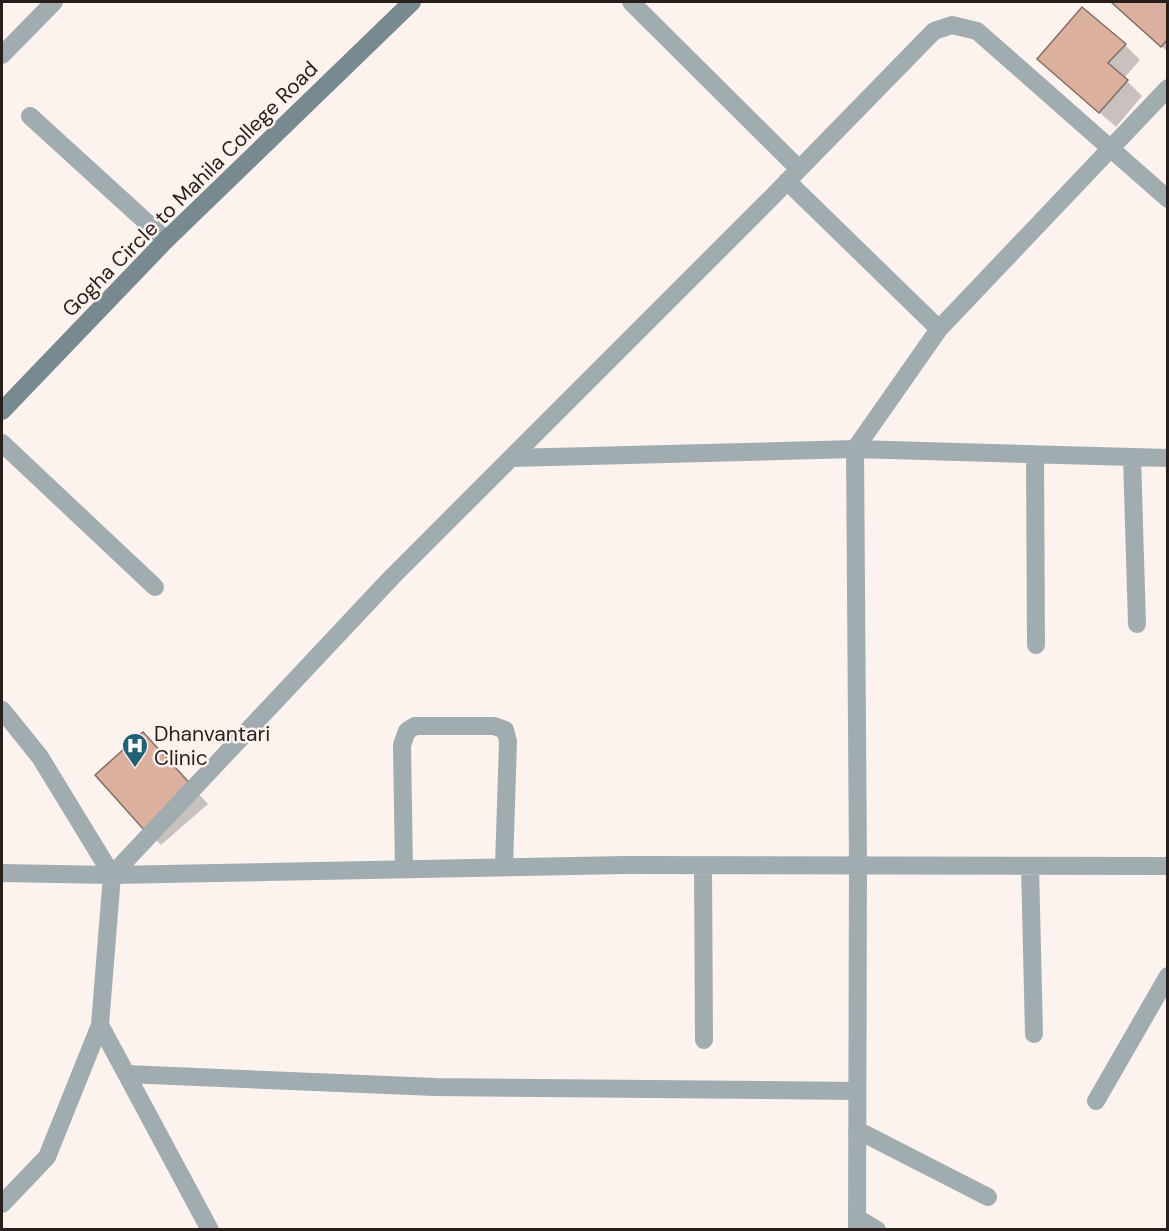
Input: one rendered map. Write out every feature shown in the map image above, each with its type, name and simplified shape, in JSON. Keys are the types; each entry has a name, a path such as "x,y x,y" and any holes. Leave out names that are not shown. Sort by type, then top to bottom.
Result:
{"main road":[{"name":"Gogha Circle to Mahila College Road","path":"2,411 166,240 412,2"}],"street":[{"path":"2,56 54,2"},
{"path":"631,2 939,329"},
{"path":"112,875 392,577 934,31 952,25 977,31 1167,199"},
{"path":"877,1230 857,1224 858,865 855,449 939,329 1167,88"},
{"path":"30,116 166,240"},
{"path":"2,443 155,587"},
{"path":"511,458 855,449 1167,458"},
{"path":"1035,454 1036,645"},
{"path":"1132,457 1137,624"},
{"path":"2,710 40,757 112,875 100,1025 46,1157 2,1204"},
{"path":"404,869 402,745 407,731 415,726 495,726 505,730 508,741 504,867"},
{"path":"703,865 704,1040"},
{"path":"2,873 112,875 703,865 1167,866"},
{"path":"1030,866 1034,1034"},
{"path":"1096,1101 1167,976"},
{"path":"100,1025 210,1230"},
{"path":"126,1074 435,1087 857,1091"},
{"path":"857,1130 988,1197"}],"building":[{"path":"1111,2 1168,2 1168,39 1161,47"},
{"path":"1082,7 1126,44 1108,63 1128,80 1099,113 1037,59"},
{"path":"143,732 194,788 145,831 95,775"}],"place":[{"name":"Dhanvantari Clinic","path":"135,769"}]}
